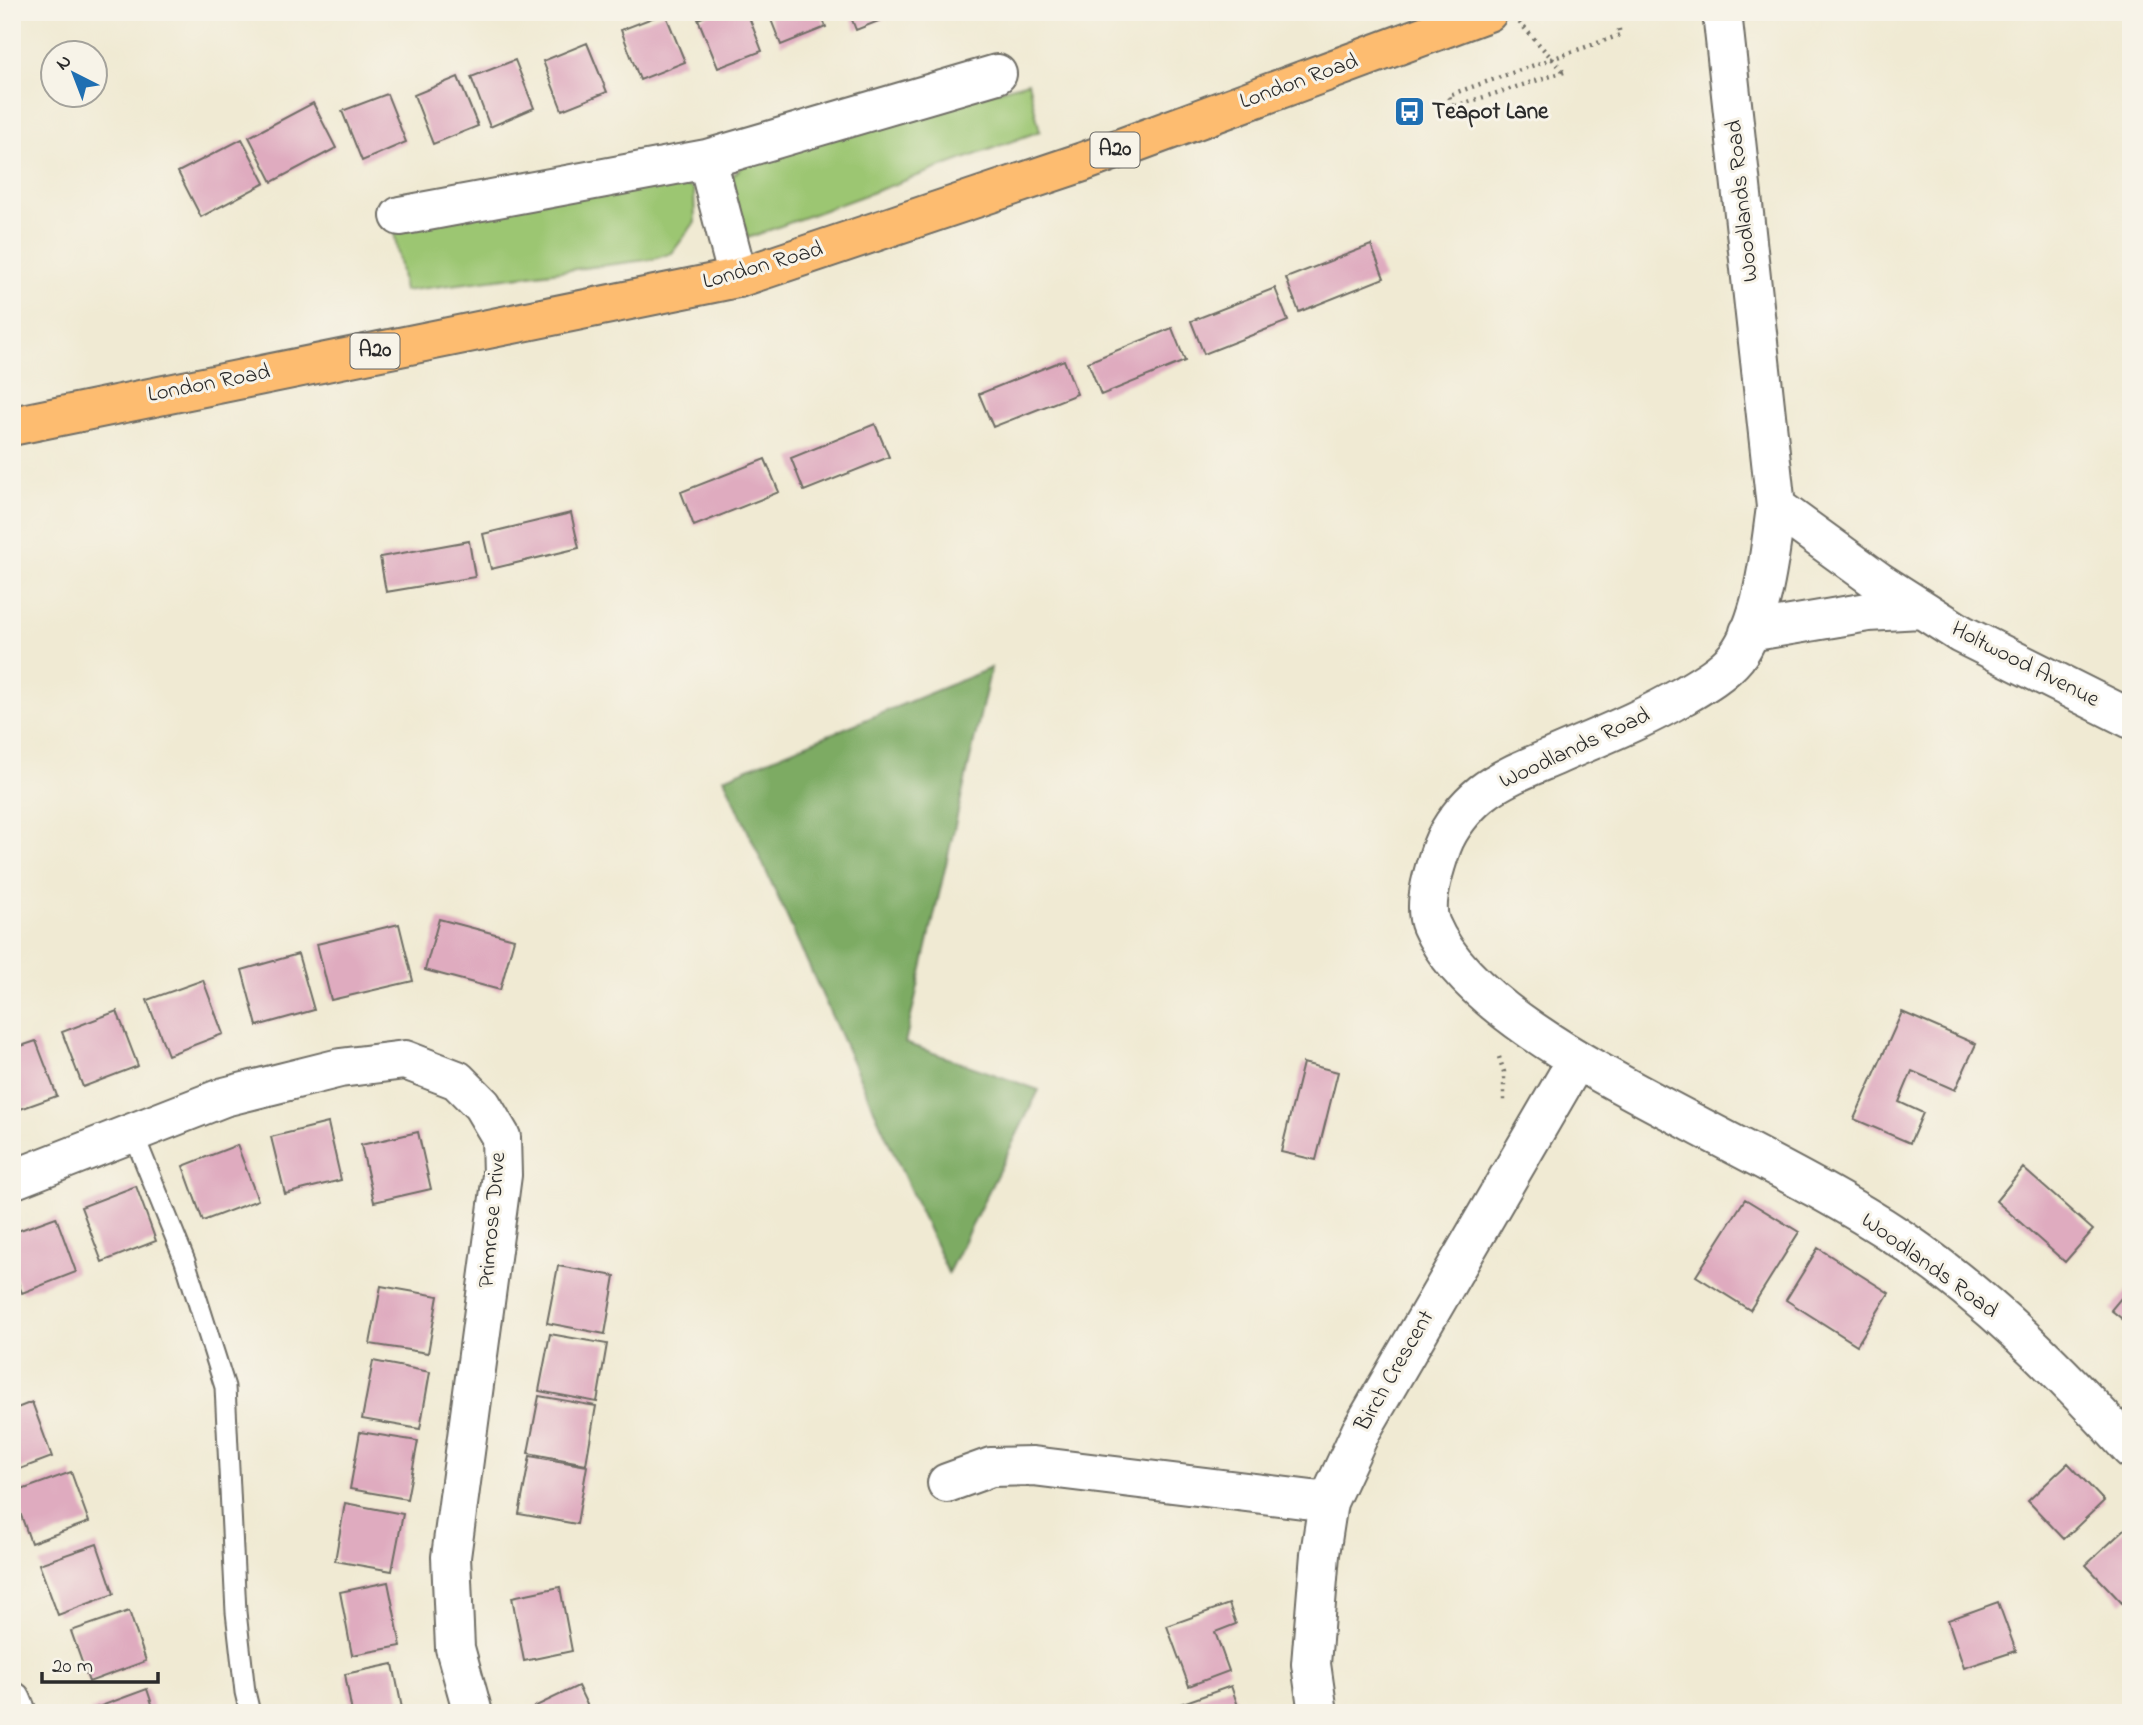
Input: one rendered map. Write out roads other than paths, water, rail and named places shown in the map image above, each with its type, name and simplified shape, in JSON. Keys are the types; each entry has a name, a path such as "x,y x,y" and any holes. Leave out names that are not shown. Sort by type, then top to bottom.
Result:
{"main road":[{"name":"London Road","path":"12,426 737,278 1083,162 1488,12"}],"street":[{"name":"Woodlands Road","path":"1722,12 1776,507 1768,568 1749,632 1736,657 1702,685 1649,715 1483,792 1447,832 1431,876 1429,922 1459,970 1576,1061 1899,1238 1999,1315 2075,1386 2131,1448"},
{"path":"400,216 707,159 997,75"},
{"path":"707,159 737,278"},
{"name":"Holtwood Avenue","path":"1776,507 1920,609 1961,634 2131,719"},
{"path":"1749,632 1868,611 1920,609"},
{"name":"Primrose Drive","path":"12,1180 224,1097 340,1068 405,1060 457,1080 482,1105 501,1137 502,1175 451,1558 455,1648 473,1713"},
{"name":"Birch Crescent","path":"1318,1713 1311,1664 1320,1554 1328,1502 1361,1431 1576,1061"},
{"path":"947,1483 991,1467 1033,1466 1328,1502"},
{"path":"12,1700 17,1713"}],"lane":[{"path":"133,1133 185,1261 225,1387 236,1612 250,1713"}],"place":[{"name":"Teapot Lane","path":"1409,112"}]}
